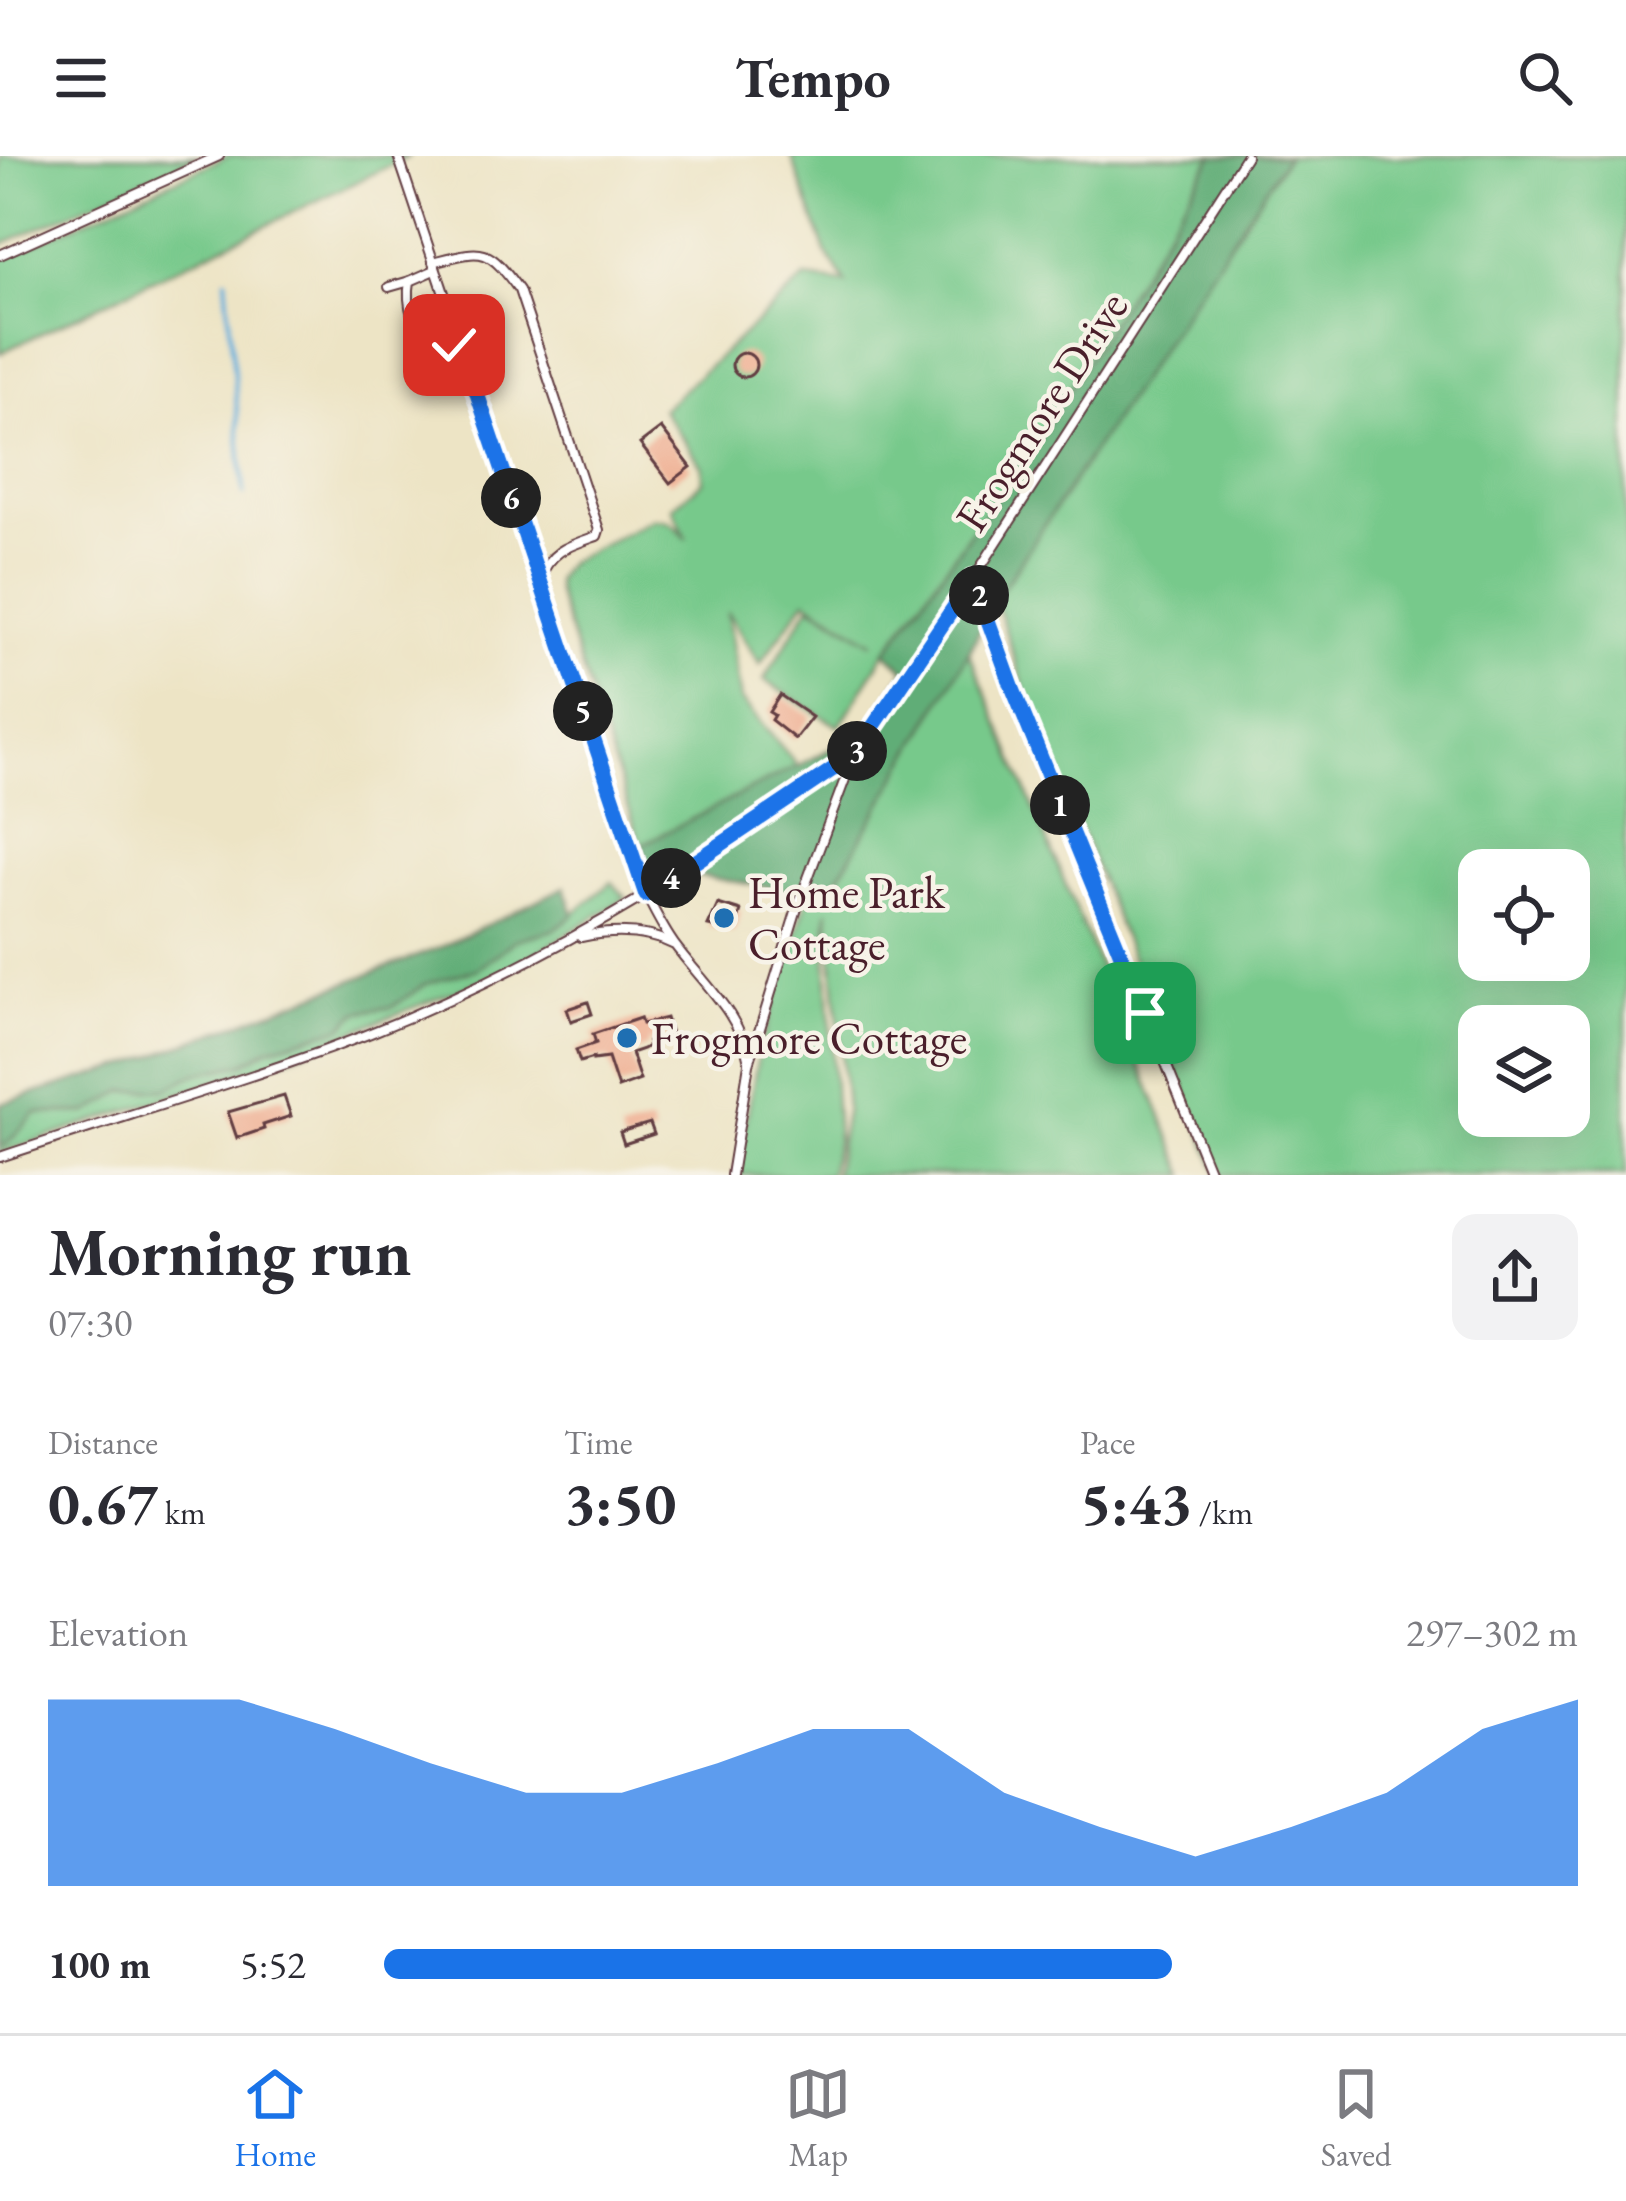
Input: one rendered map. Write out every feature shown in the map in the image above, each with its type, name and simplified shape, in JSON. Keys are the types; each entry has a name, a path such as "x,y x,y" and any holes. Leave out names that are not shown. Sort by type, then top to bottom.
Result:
{"lane":[{"path":"0,255 219,156"},
{"path":"398,156 646,895 676,946 740,1031 749,1064"},
{"name":"Frogmore Drive","path":"730,1175 749,1064 798,905 854,755 1246,156"},
{"path":"389,287 476,251 498,261 519,290 599,530 597,536 567,546 547,561 539,581"},
{"path":"410,281 407,294 421,337 432,345 462,349"},
{"path":"973,579 1013,689 1211,1175"},
{"path":"0,1156 292,1062 480,986 646,895 854,755"},
{"path":"574,938 633,934 676,946"}],"green space":[{"path":"0,156 198,156 0,245"},
{"path":"228,156 410,156 0,353 0,259"},
{"path":"791,156 1213,156 1043,431 886,651 839,727 764,680 810,605 874,643 806,600 760,664 727,612 741,700 798,766 641,845 556,591 556,579 567,563 652,519 673,524 687,539 672,507 703,481 702,466 662,409 805,278 846,283 826,252"},
{"path":"1213,156 1287,156 995,600 828,896 651,869 641,845 866,731 906,670 886,652 1043,431"},
{"path":"1287,156 1626,156 1626,1175 1219,1175 1031,708 995,600"},
{"path":"969,652 1186,1175 834,1175 846,1108 828,910 837,1139 829,1175 736,1175 759,1051 808,897 828,895"},
{"path":"612,882 626,898 511,969 281,1060 0,1153 0,1144 11,1140 36,1113 87,1113 124,1091 167,1089 195,1074 242,1064 269,1048 342,1027 358,1012 392,1007 425,984 478,969 515,940 553,930"},
{"path":"565,887 574,915 553,930 515,940 478,969 425,984 392,1007 358,1012 342,1027 269,1048 242,1064 195,1074 167,1089 124,1091 88,1113 36,1113 6,1145 0,1145 0,1104 134,1063 441,947"}],"building":[{"path":"437,307 445,328 431,333 420,313"},
{"path":"739,353 749,353 756,365 749,377 739,377 732,370 732,360"},
{"path":"661,428 691,467 670,483 640,444"},
{"path":"780,695 812,717 795,739 771,720 774,715 769,712"},
{"name":"Home Park Cottage","path":"718,904 741,911 734,932 708,926"},
{"path":"588,1002 592,1014 571,1021 567,1009"},
{"name":"Frogmore Cottage","path":"640,1018 642,1024 666,1018 671,1034 631,1053 640,1080 618,1088 608,1058 580,1062 576,1050 596,1043 593,1034"},
{"path":"284,1096 291,1116 237,1138 228,1112"},
{"path":"650,1123 654,1134 624,1144 620,1132"}],"waterway":[{"path":"226,279 244,494"}],"place":[{"name":"Home Park Cottage","path":"724,918"},
{"name":"Frogmore Cottage","path":"627,1038"}],"route":[{"path":"454,345 462,349 646,895 854,755 973,579 1145,1013"}]}
